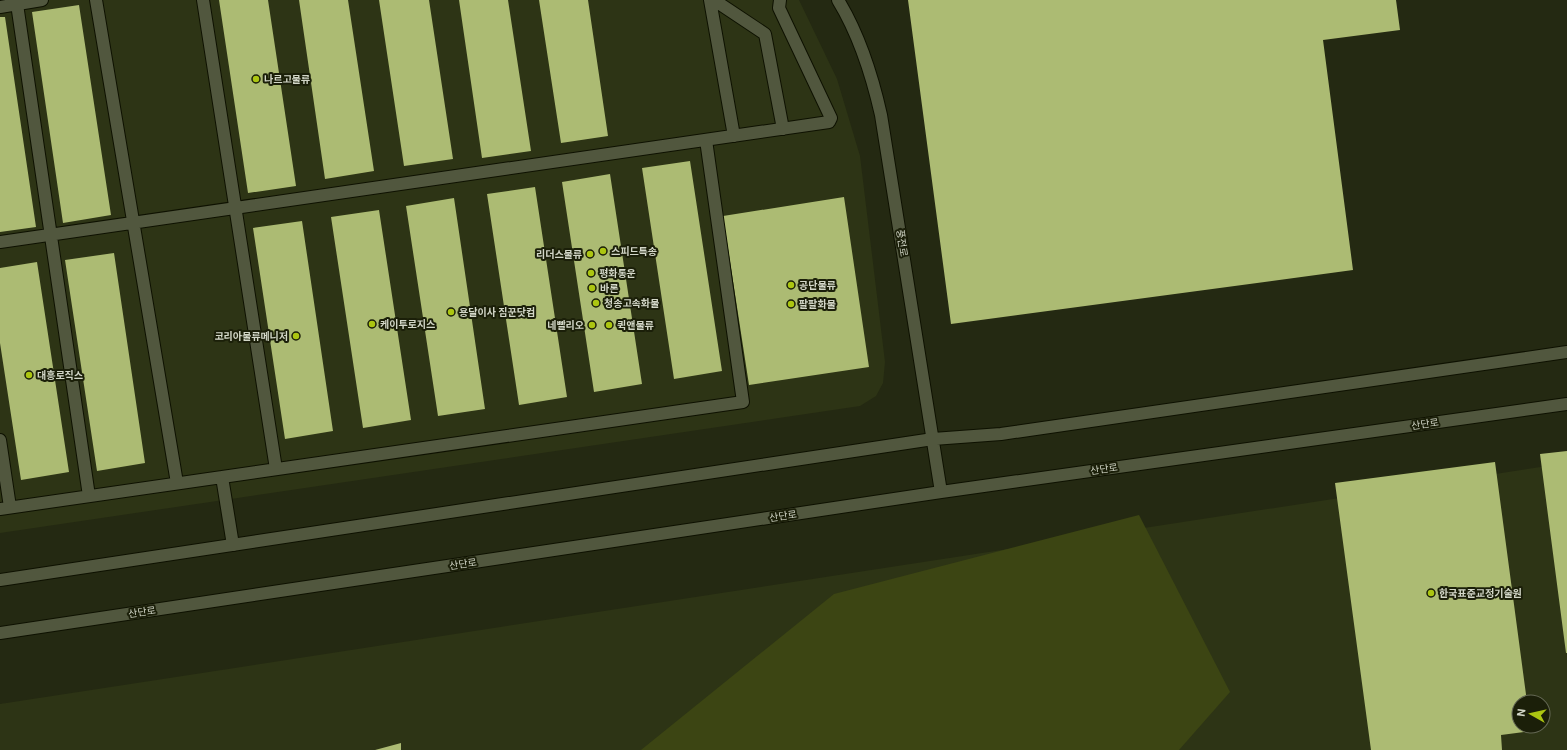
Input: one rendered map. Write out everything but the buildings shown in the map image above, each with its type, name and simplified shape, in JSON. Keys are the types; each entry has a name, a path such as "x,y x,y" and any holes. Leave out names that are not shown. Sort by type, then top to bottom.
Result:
{"street":[{"path":"0,7 42,0"},
{"path":"96,0 177,483"},
{"path":"202,0 276,469"},
{"path":"710,0 734,136"},
{"path":"714,0 765,34 783,130"},
{"path":"0,242 783,130 829,122 831,118 779,8 780,0"},
{"name":"풍전로","path":"838,0 847,14 870,68 881,115 941,492"},
{"path":"17,4 89,496"},
{"path":"0,440 5,508 743,402 706,140"},
{"path":"0,580 933,439 1001,434 1567,352"},
{"name":"산단로","path":"0,633 941,492 1567,404"},
{"path":"222,477 233,545"}],"shaded area":[{"path":"0,0 799,0 837,79 860,156 885,362 883,383 876,396 860,406 0,533"},
{"path":"1567,463 1567,750 0,750 0,704"},
{"path":"1139,515 1230,692 1179,750 641,750 834,594"}],"place":[{"name":"나르고물류","path":"256,79"},
{"name":"스피드특송","path":"603,251"},
{"name":"리더스물류","path":"590,254"},
{"name":"평화통운","path":"591,273"},
{"name":"공단물류","path":"791,285"},
{"name":"바론","path":"592,288"},
{"name":"청송고속화물","path":"596,303"},
{"name":"팔팔화물","path":"791,304"},
{"name":"용달이사 짐꾼닷컴","path":"451,312"},
{"name":"케이투로지스","path":"372,324"},
{"name":"네빨리오","path":"592,325"},
{"name":"퀵앤물류","path":"609,325"},
{"name":"코리아물류메니저","path":"296,336"},
{"name":"대흥로직스","path":"29,375"},
{"name":"한국표준교정기술원","path":"1431,593"}]}
